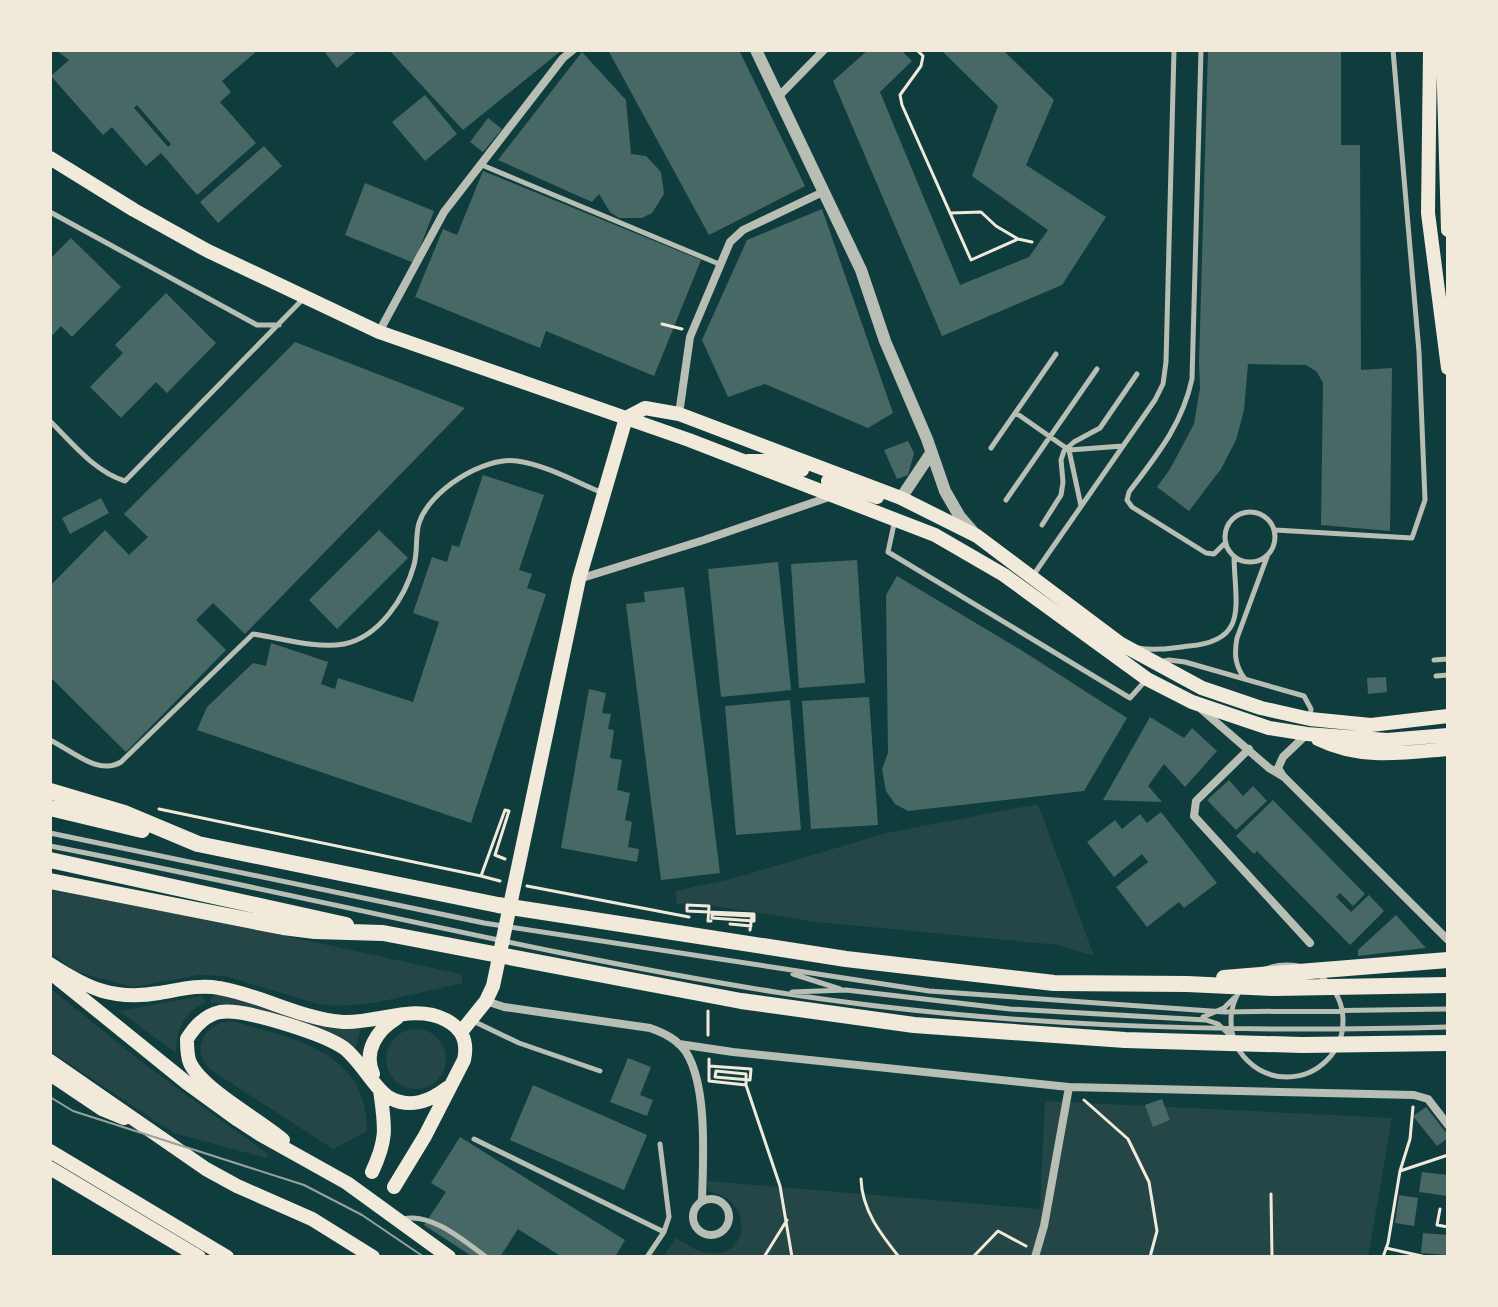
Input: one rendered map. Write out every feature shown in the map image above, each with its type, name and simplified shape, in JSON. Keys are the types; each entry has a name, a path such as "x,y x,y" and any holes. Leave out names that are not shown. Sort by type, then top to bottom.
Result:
{"highway":[{"path":"50,791 124,813 198,844"},
{"path":"50,808 198,844 498,905 777,949 984,976 1054,983 1274,988 1448,985"},
{"path":"50,860 383,933"},
{"path":"50,881 283,927 383,933 482,945 741,1001 914,1025 1125,1040 1302,1045 1448,1043"},
{"path":"1187,984 1268,973 1345,970 1448,960"}],"main road":[{"path":"1430,50 1428,213 1445,325 1448,368"},
{"path":"1443,50 1448,230"},
{"path":"50,158 171,231 379,332 626,418 935,535 1004,575 1147,679 1192,702 1269,728 1371,725 1448,716"},
{"path":"461,1032 486,1001 493,986 579,579 626,418 645,408 679,414 901,498 977,536 1121,644 1225,697 1308,726 1387,740 1448,735"},
{"path":"742,462 770,461 869,495 884,499 901,498"},
{"path":"1308,726 1339,749 1351,752 1448,749"},
{"path":"50,964 98,991 118,995 213,987 334,1021 359,1022 420,1013 446,1020 461,1032 467,1048 454,1083 394,1187"},
{"path":"50,972 187,1083 261,1135 347,1183 449,1257"},
{"path":"302,1156 272,1130 210,1086 195,1071 188,1061 187,1039 205,1018 233,1011 247,1013 324,1037 359,1061 389,1098 403,1103 418,1103 435,1097 454,1083"},
{"path":"372,1172 386,1133 378,1086 370,1067 373,1043 379,1031 400,1016"},
{"path":"50,1061 206,1169 312,1219 373,1257"},
{"path":"50,1074 102,1109 136,1121"},
{"path":"50,1151 227,1257"},
{"path":"50,1168 199,1257"}],"street":[{"path":"379,332 444,212 563,58 573,50"},
{"path":"756,50 861,270 885,341 945,491 960,517 977,536"},
{"path":"779,96 824,50"},
{"path":"679,414 690,337 733,237 825,191"},
{"path":"901,498 931,453"},
{"path":"579,579 832,496"},
{"path":"1192,702 1269,768 1284,777"},
{"path":"1308,726 1278,768 1448,940"},
{"path":"1249,749 1196,801 1194,816 1310,943"},
{"path":"486,1001 504,1007 650,1028 667,1033 679,1044 686,1052 697,1084 702,1201 694,1210 694,1222 705,1234 718,1233 727,1225 728,1210 718,1200 702,1201"},
{"path":"679,1044 1069,1087 1414,1095 1428,1099 1448,1125"},
{"path":"1035,1254 1044,1226 1069,1087"}],"lane":[{"path":"1032,578 1155,400 1165,373 1174,50"},
{"path":"1201,50 1192,379 1181,416 1129,492 1127,500 1132,507 1206,553 1214,554 1225,543"},
{"path":"1275,530 1412,538 1425,500 1419,352 1397,126 1393,50"},
{"path":"481,164 719,264"},
{"path":"50,212 257,325 279,325"},
{"path":"50,421 92,462 112,477 125,481 304,297"},
{"path":"991,448 1056,354"},
{"path":"1006,500 1097,369"},
{"path":"1042,525 1061,495 1061,460 1068,449 1100,428 1137,374"},
{"path":"1016,413 1068,449 1124,446"},
{"path":"1068,449 1081,506"},
{"path":"50,740 97,765 113,766 121,762 253,634 323,645 346,643 367,635 384,619 404,591 414,567 419,522 428,508 449,486 479,467 517,461 604,493"},
{"path":"1121,644 1148,650 1209,644 1222,638 1232,625 1234,557 1225,543 1225,534 1232,518 1248,511 1265,516 1275,530 1275,543 1237,638 1237,666 1245,680"},
{"path":"895,519 888,552 1130,698 1147,679"},
{"path":"1234,557 1248,562 1268,556"},
{"path":"1434,660 1448,659"},
{"path":"1153,663 1169,660 1185,662 1304,696 1311,709 1308,726"},
{"path":"1436,676 1448,675"},
{"path":"50,833 484,923 929,991 1225,1012 1448,1009"},
{"path":"50,846 482,945"},
{"path":"527,953 906,1009 1168,1029 1290,1031 1448,1027"},
{"path":"775,992 846,990 1010,1009 1177,1019 1206,1020 1218,1024 1233,1038 1248,1061 1271,1076 1289,1078 1307,1074 1323,1065 1336,1051 1344,1015 1339,997 1328,982 1314,971 1296,965 1278,965 1260,971 1245,982 1224,1008 1205,1017 1177,1019"},
{"path":"776,969 846,990"},
{"path":"1233,1038 1231,1010 1235,997"},
{"path":"472,1020 519,1043 600,1071"},
{"path":"474,1139 664,1232"},
{"path":"647,1257 664,1232 669,1217 660,1144"},
{"path":"398,1220 412,1216 436,1224 486,1257"}],"path":[{"path":"917,50 923,56 921,66 900,95 902,105 971,260 1018,239"},
{"path":"950,213 981,212 996,226 1018,239 1032,242"},
{"path":"149,806 502,881"},
{"path":"481,876 505,810 509,811 495,855 520,864"},
{"path":"529,886 694,918"},
{"path":"751,926 708,921 709,906 687,905 687,911 705,911 754,914 754,921 712,918 712,914 752,916"},
{"path":"709,1066 751,1069 750,1080 715,1077 716,1071 746,1074 746,1085 780,1186 792,1257"},
{"path":"709,1081 746,1085"},
{"path":"1069,1087 1128,1139 1149,1182 1157,1231 1150,1257"},
{"path":"1383,1257 1400,1171 1410,1139 1414,1095"},
{"path":"1400,1171 1448,1155"},
{"path":"861,1179 861,1193 873,1220 899,1257"},
{"path":"1271,1194 1272,1257"},
{"path":"1440,1209 1437,1225 1448,1227"},
{"path":"764,1257 787,1219"},
{"path":"973,1257 998,1231 1035,1254"},
{"path":"1385,1248 1426,1257"}],"shaded area":[{"path":"1038,804 1094,956 1059,945 817,922 696,903 677,904 675,891 731,879 887,833"},
{"path":"50,889 199,917 461,974 463,983 374,1003 338,1006 318,1004 225,976 199,975 133,987 74,971 50,951"},
{"path":"50,988 148,1067 269,1155 266,1158 174,1133 50,1051"},
{"path":"215,995 232,996 346,1028 361,1029 355,1049 324,1032 286,1018 212,1003 210,999"},
{"path":"202,996 206,1002 192,1011 180,1029 176,1053 119,1011"},
{"path":"232,1021 302,1043 341,1066 355,1083 364,1104 367,1131 333,1149 211,1070 201,1054 203,1039 214,1027"},
{"path":"416,1029 428,1031 437,1038 444,1047 444,1071 437,1080 428,1087 416,1089 404,1087 395,1080 388,1071 386,1059 388,1047 395,1038 404,1031"},
{"path":"1045,1101 1392,1118 1368,1257 663,1257 676,1238 700,1251 719,1253 738,1240 740,1217 724,1197 708,1191 707,1181 1040,1209"}],"building":[{"path":"56,50 258,50 222,81 231,92 220,102 256,143 197,195 161,153 146,166 112,127 103,135 51,76 69,60","holes":["137,105 171,144 168,147 134,108"]},
{"path":"323,50 358,50 337,68"},
{"path":"389,50 562,50 463,130"},
{"path":"608,50 739,50 805,186 709,235"},
{"path":"868,50 901,50 912,61 880,92 960,285 1029,257 1048,230 972,176 998,106 941,50 1003,50 1054,100 1026,165 1106,217 1062,285 942,336 833,81"},
{"path":"1208,50 1341,50 1341,145 1360,145 1361,370 1392,368 1390,531 1321,525 1323,383 1317,372 1306,365 1248,364 1244,410 1236,440 1221,469 1189,511 1157,487 1194,424 1200,388"},
{"path":"582,52 626,100 631,154 646,156 661,172 664,194 652,213 642,218 619,218 610,212 599,194 592,202 498,160"},
{"path":"425,95 457,134 425,161 392,122"},
{"path":"488,118 502,129 483,152 470,142"},
{"path":"264,146 282,166 218,223 200,202"},
{"path":"483,171 701,260 654,376 546,331 540,348 415,297 443,229 457,235"},
{"path":"365,183 434,211 414,263 345,235"},
{"path":"822,209 893,413 868,428 765,384 728,397 702,340 747,240"},
{"path":"71,238 121,287 72,337 61,326 50,338 50,259"},
{"path":"166,293 216,343 167,393 156,382 121,418 90,387 123,353 115,345"},
{"path":"295,342 465,408 245,634 213,603 196,620 226,650 126,752 50,677 50,586 105,530 129,555 148,537 124,514"},
{"path":"908,441 914,453 908,475 897,479 884,450"},
{"path":"483,475 544,495 519,570 532,574 527,588 546,594 471,823 197,730 207,707 253,663 266,666 271,643 328,662 321,684 335,689 338,678 413,702 439,622 413,613 432,557 447,562 452,545 459,547"},
{"path":"101,498 109,513 70,534 62,518"},
{"path":"379,530 408,558 337,629 309,600"},
{"path":"857,560 865,683 799,688 791,564"},
{"path":"778,562 791,690 721,697 708,569"},
{"path":"897,576 1127,718 1084,791 908,811 895,804 886,791 882,769 888,753 886,595"},
{"path":"684,587 720,873 661,880 626,604 645,602 644,592"},
{"path":"1386,677 1387,692 1368,694 1367,678"},
{"path":"589,689 606,693 602,713 611,714 608,729 614,730 610,758 622,760 617,790 630,793 625,820 632,822 628,847 639,849 637,862 561,848"},
{"path":"869,697 878,825 811,829 802,701"},
{"path":"790,700 801,830 736,835 725,706"},
{"path":"1150,717 1184,738 1192,728 1217,751 1185,787 1164,764 1148,786 1162,802 1103,800"},
{"path":"1229,780 1243,796 1253,786 1267,801 1236,830 1207,800"},
{"path":"1273,800 1365,894 1353,906 1340,893 1336,897 1351,912 1369,895 1384,911 1350,945 1257,851 1254,854 1236,836"},
{"path":"1161,812 1217,883 1184,908 1179,902 1147,927 1116,887 1148,862 1142,854 1114,877 1087,842 1115,820 1122,829 1140,814 1147,823"},
{"path":"1396,915 1426,948 1358,956 1358,950"},
{"path":"628,1058 651,1067 640,1095 653,1100 647,1116 610,1102"},
{"path":"533,1085 647,1135 624,1190 510,1140"},
{"path":"1162,1099 1170,1120 1153,1127 1145,1105"},
{"path":"1426,1107 1448,1135 1437,1146 1413,1116"},
{"path":"460,1137 625,1240 615,1257 562,1257 518,1229 500,1257 473,1257 424,1225 446,1192 431,1183"},
{"path":"1422,1172 1448,1175 1447,1196 1419,1192"},
{"path":"1399,1195 1418,1198 1414,1226 1395,1223"},
{"path":"1423,1233 1448,1235 1448,1255 1421,1253"}],"tram line":[{"path":"50,1097 73,1111 304,1185 362,1215 424,1257"}]}
